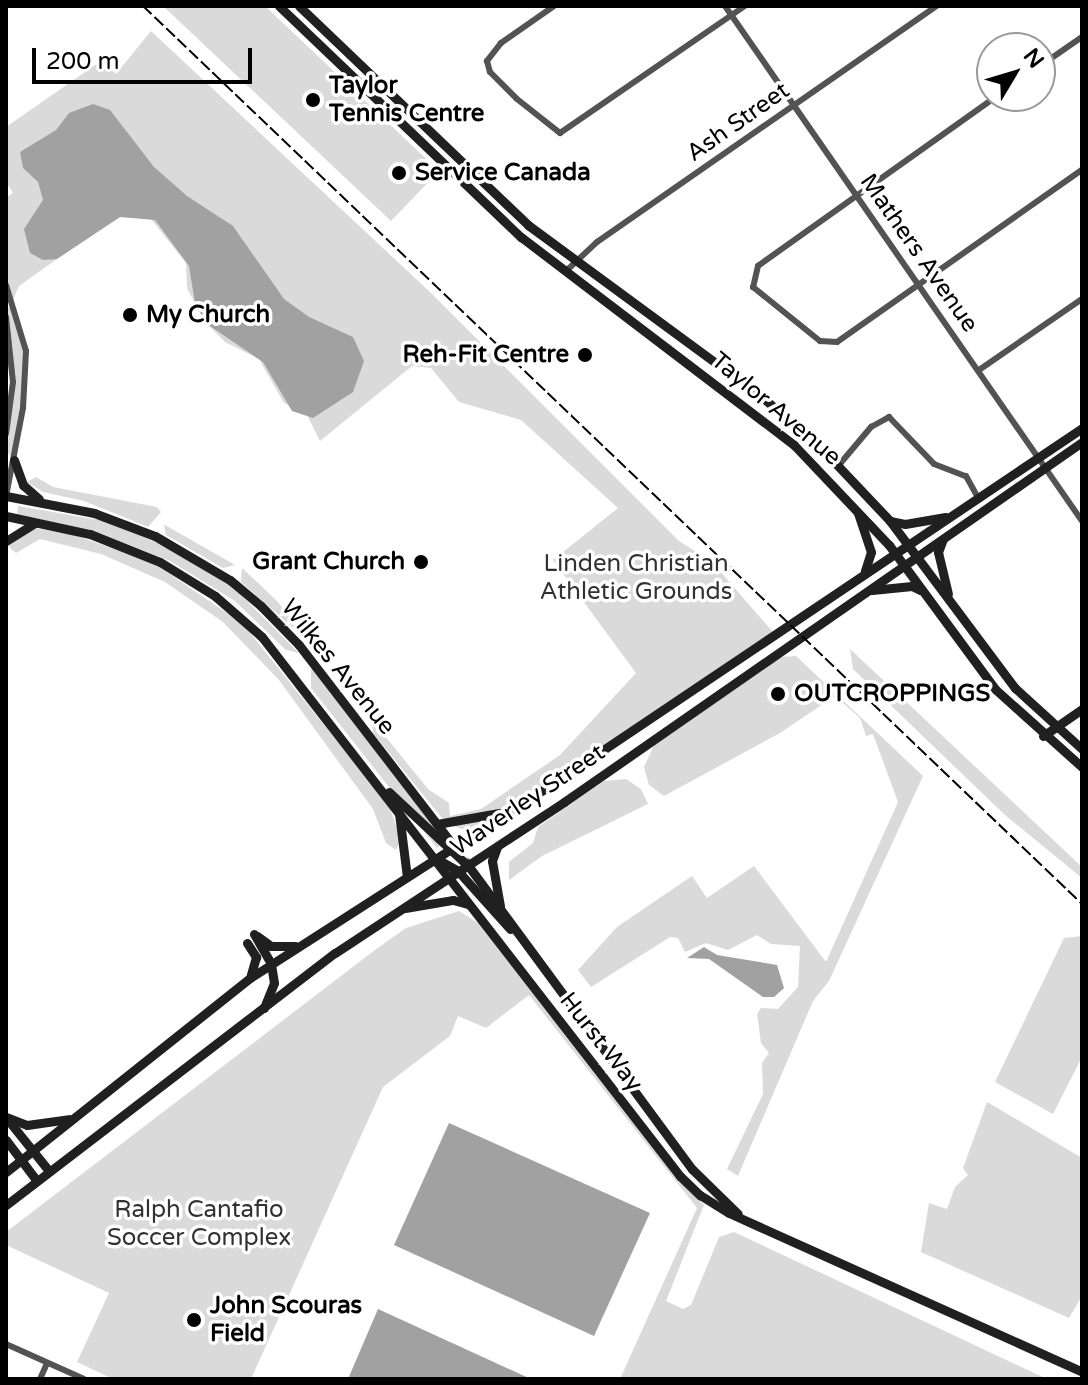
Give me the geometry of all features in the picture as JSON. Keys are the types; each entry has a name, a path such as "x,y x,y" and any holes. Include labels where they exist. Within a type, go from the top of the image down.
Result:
{"main road":[{"name":"Taylor Avenue","path":"279,6 402,124 565,272 764,419 854,507 894,552 995,689 1043,736 1082,767"},
{"name":"Taylor Avenue","path":"299,6 528,225 768,402 839,465 890,521 984,652 1056,728 1082,749"},
{"path":"402,124 427,128"},
{"name":"Waverley Street","path":"6,1172 250,978 510,810 1082,428"},
{"name":"Waverley Street","path":"6,1205 264,1008 402,908 497,847 1082,442"},
{"path":"14,460 23,485 42,501"},
{"name":"Wilkes Avenue","path":"6,497 42,501 94,513 155,536 230,580 299,645 437,824 450,847 468,865"},
{"path":"854,507 871,552 865,571"},
{"name":"Wilkes Avenue","path":"6,516 130,548 215,596 262,637 448,877"},
{"path":"890,521 905,524 952,516"},
{"path":"6,541 35,523"},
{"path":"943,539 938,552 949,602"},
{"path":"869,590 912,586 923,592"},
{"path":"1043,736 1082,709"},
{"path":"381,787 400,799 450,847"},
{"path":"399,810 409,859 407,877"},
{"path":"437,824 510,810"},
{"path":"497,847 492,867 501,909"},
{"path":"434,858 458,871 527,945"},
{"name":"Hurst Way","path":"468,865 692,1169 738,1214"},
{"name":"Hurst Way","path":"448,877 680,1176 715,1205 1082,1372"},
{"path":"402,908 453,900 468,904"},
{"path":"251,938 271,946 298,946"},
{"path":"251,938 271,964 274,983 264,1008"},
{"path":"250,978 256,957 251,938"},
{"path":"6,1117 38,1125 76,1117"},
{"path":"6,1117 49,1171"},
{"path":"6,1140 37,1181"}],"street":[{"path":"554,6 501,43 487,61 490,72 517,99 560,133 745,6"},
{"name":"Mathers Avenue","path":"725,6 1082,521"},
{"name":"Ash Street","path":"565,272 575,261 936,6"},
{"path":"1056,55 1082,37"},
{"path":"976,110 758,266 753,287 831,344 1082,170"},
{"name":"Wilkes Avenue","path":"6,285 26,351 14,460 6,497"},
{"path":"979,370 1082,299"},
{"path":"6,317 13,372 6,434"},
{"path":"839,465 871,427 889,417 934,464 966,476 978,498"},
{"path":"6,1344 84,1379"},
{"path":"40,1379 47,1363"}],"green space":[{"name":"Taylor Tennis Centre","path":"163,6 265,6 439,171 391,221"},
{"name":"Linden Christian Athletic Grounds","path":"151,31 431,293 679,541 712,562 778,638 497,824 471,832 446,823 373,733 372,720 428,789 449,803 450,816 481,809 560,755 636,673 553,560 618,508 521,420 459,402 431,368 412,366 320,441 307,415 284,403 259,359 225,342 204,321 187,288 186,263 151,219 121,217 48,259 57,259 19,286 13,300 6,285 6,198 13,193 6,182 6,127 101,61 116,74"},
{"path":"15,306 23,333 24,390 14,460 6,451 11,400 6,308"},
{"path":"36,477 53,487 157,507 161,512 148,527 84,501 43,492 27,482"},
{"path":"18,506 105,521 181,553 233,587 299,653 286,650 235,601 170,561 94,531 17,514"},
{"path":"164,526 235,565 223,568 166,535"},
{"path":"34,528 74,535 152,562 243,624 389,806 401,839 396,850 386,843 373,809 279,680 223,622 165,582 101,554 40,539 16,553 8,546"},
{"path":"242,568 278,602 309,642 241,582"},
{"path":"850,649 1082,867 1082,878 1005,815 853,669"},
{"path":"796,656 923,776 829,981 813,1001 738,1176 727,1169 763,1094 762,1063 769,1053 761,1043 757,1014 761,1008 778,1009 798,987 800,946 771,944 757,935 728,950 706,943 685,952 678,938 670,937 591,987 578,970 617,927 692,876 707,898 754,866 826,962 898,802 873,734 866,736 860,718 835,696 780,733 664,796 649,785 644,767 654,745 780,657"},
{"path":"311,668 442,837 445,842 437,848 311,688"},
{"path":"626,779 641,789 648,804 542,856 509,880 509,862 533,843 538,827 604,781"},
{"name":"Ralph Cantafio Soccer Complex","path":"459,911 478,923 675,1177 704,1205 666,1301 683,1309 691,1305 719,1237 734,1232 1047,1379 620,1379 697,1208 529,995 486,1028 458,1016 450,1036 383,1087 251,1379 113,1379 77,1362 109,1293 6,1245 6,1232 406,928"},
{"path":"1082,936 1082,1057 1053,1114 995,1082 1064,938"},
{"path":"987,1102 1082,1158 1082,1296 1069,1318 921,1252 929,1203 947,1209 955,1187 968,1175 963,1168"}],"shaded area":[{"path":"93,104 110,110 154,167 187,196 233,226 284,299 309,317 353,337 364,361 353,392 313,418 292,411 263,362 207,324 195,303 189,266 155,220 120,217 57,259 43,260 30,253 24,229 43,200 38,182 23,168 20,152 56,130 69,113"},
{"path":"704,947 717,955 777,965 784,988 774,997 763,997 709,959 687,958"},
{"path":"449,1123 650,1213 594,1336 394,1245"},
{"path":"378,1309 531,1379 348,1379"}],"railway":[{"path":"143,6 1082,904"}],"place":[{"name":"Taylor Tennis Centre","path":"313,100"},
{"name":"Service Canada","path":"399,173"},
{"name":"My Church","path":"130,315"},
{"name":"Reh-Fit Centre","path":"585,355"},
{"name":"Grant Church","path":"421,562"},
{"name":"OUTCROPPINGS","path":"778,694"},
{"name":"John Scouras Field","path":"194,1320"}]}
